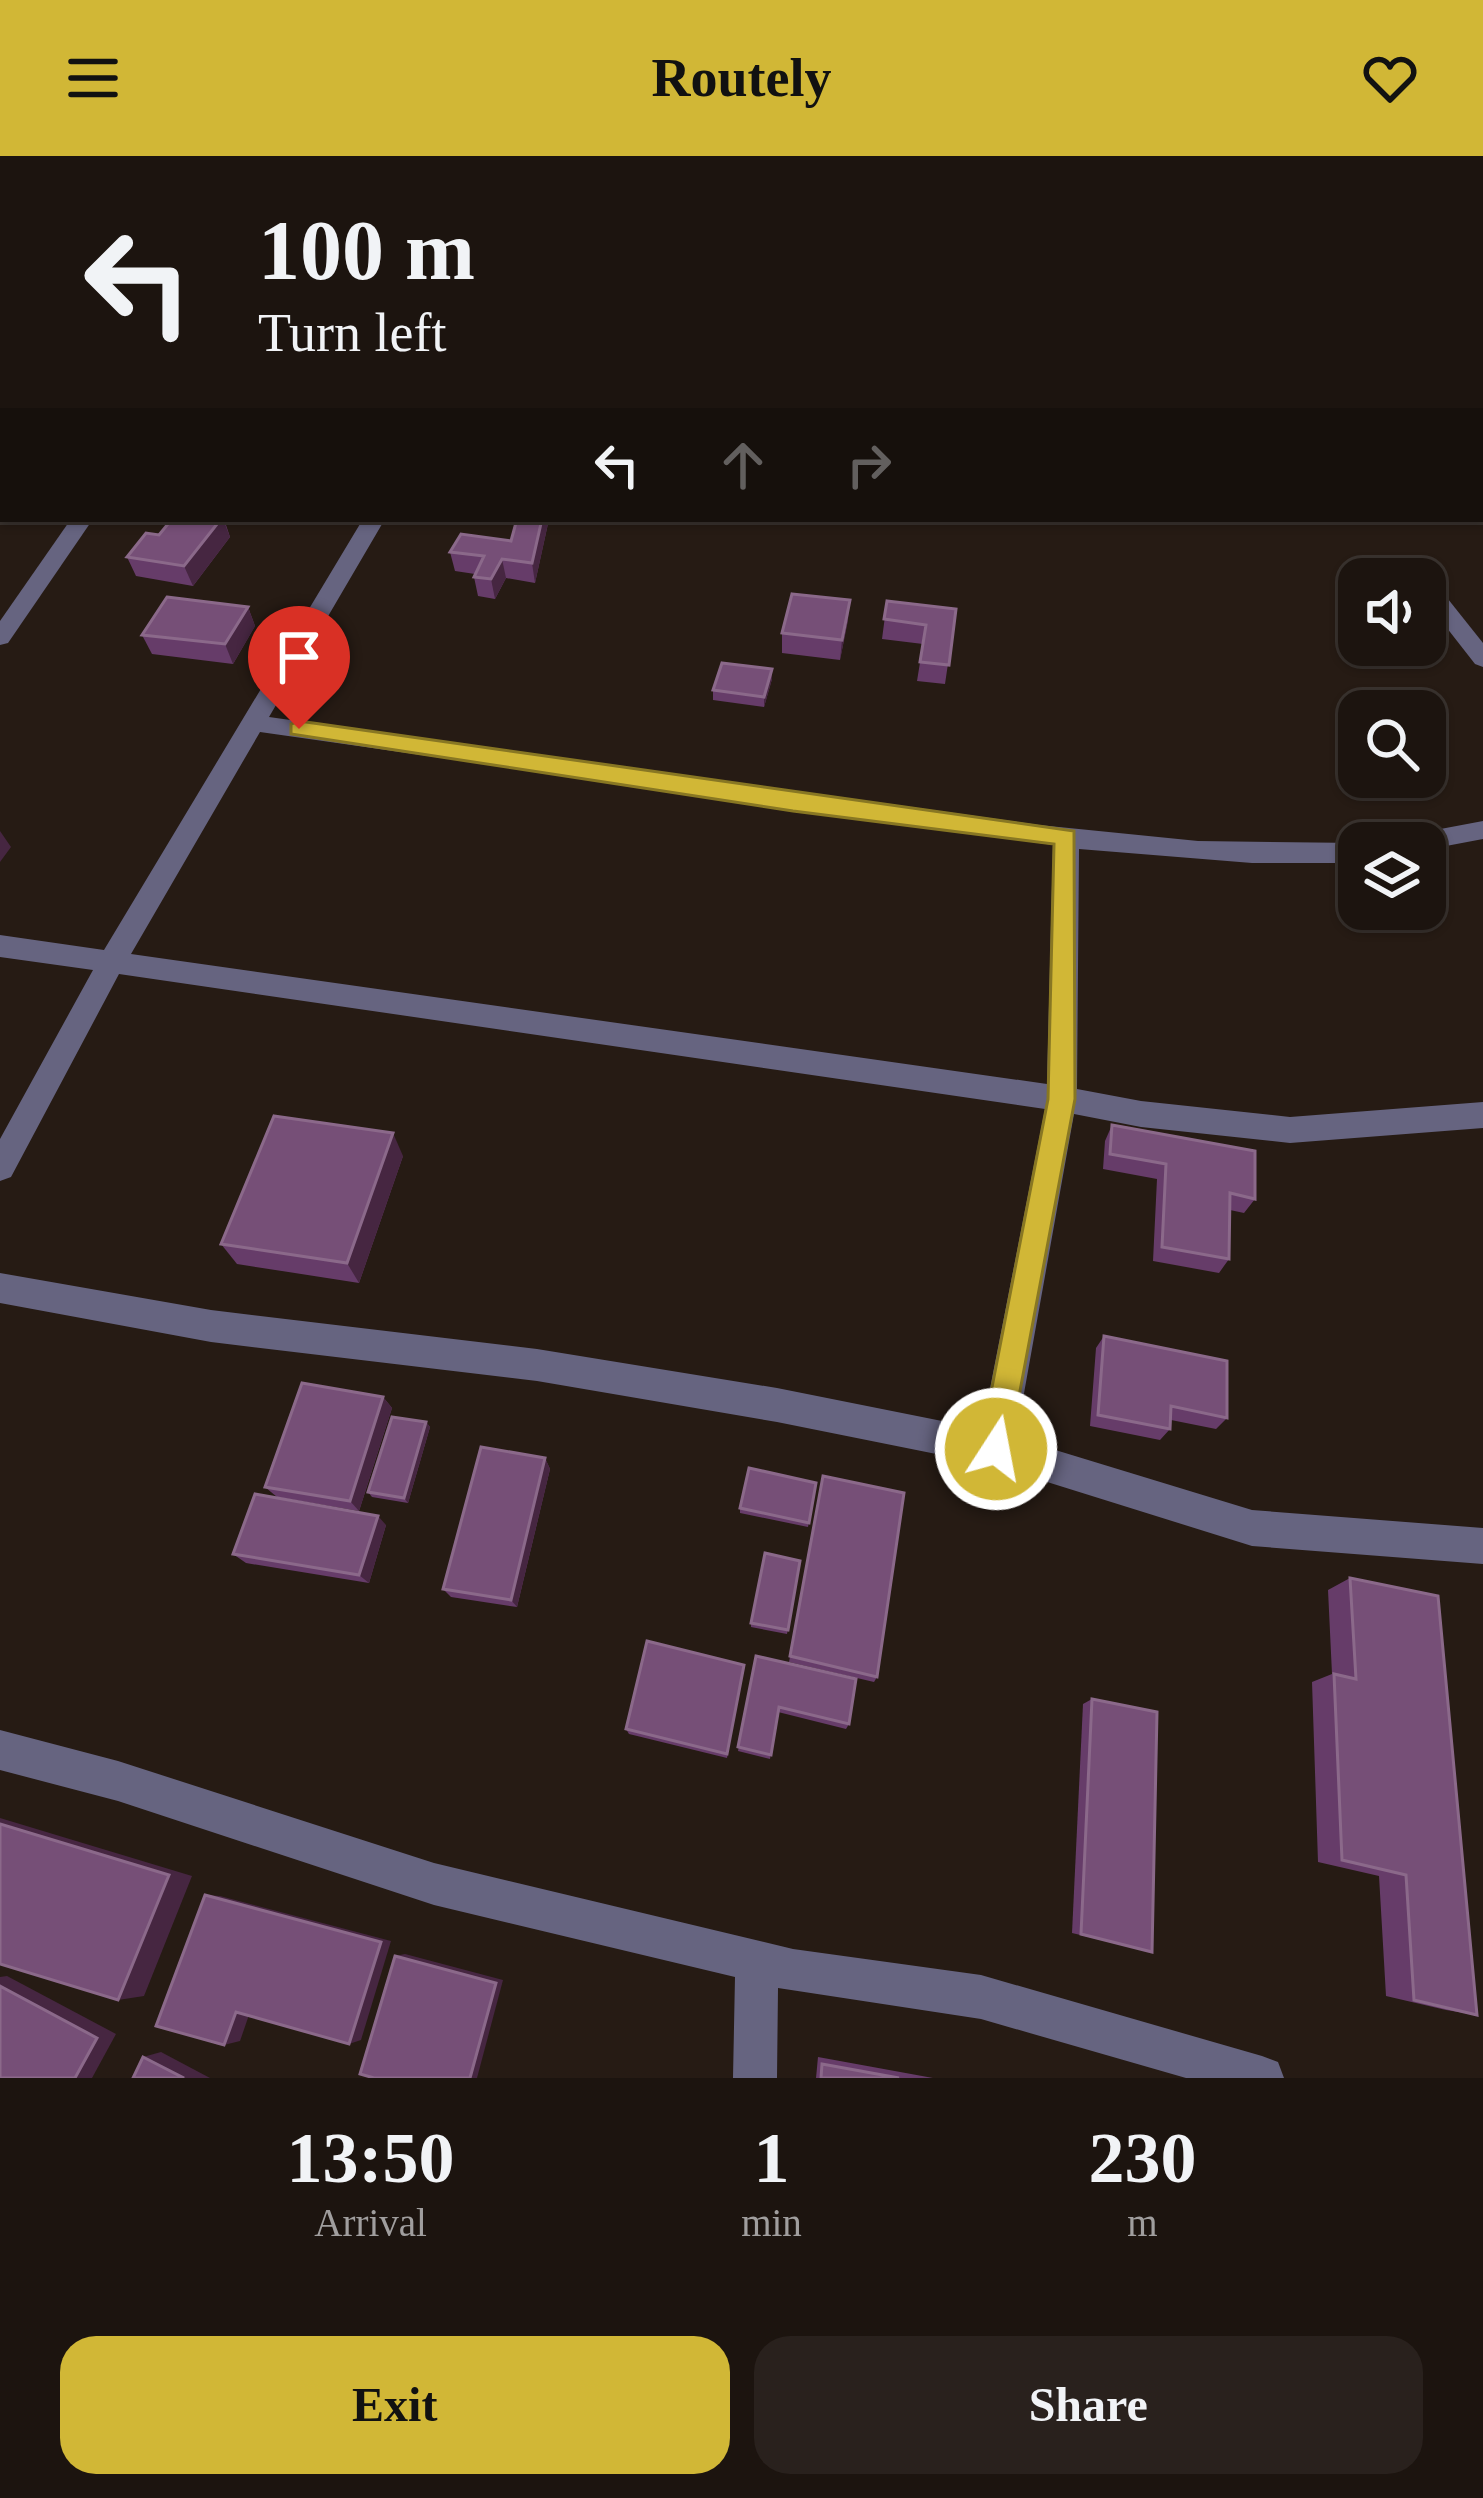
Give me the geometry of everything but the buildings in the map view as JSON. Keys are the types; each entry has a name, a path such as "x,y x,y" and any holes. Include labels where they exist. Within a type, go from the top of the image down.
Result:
{"street":[{"path":"0,638 80,522"},
{"path":"0,1168 111,963 372,522"},
{"path":"1446,612 1483,659"},
{"path":"256,723 793,803 1066,837 1213,854 1338,853"},
{"path":"1446,837 1483,830"},
{"path":"996,1449 1062,1099 1066,837"},
{"path":"0,946 1142,1114 1290,1130 1483,1115"},
{"path":"0,1288 211,1326 537,1365 777,1405 996,1449 1252,1528 1483,1546"},
{"path":"0,1750 118,1781 434,1884 757,1962 981,1997 1262,2078"},
{"path":"755,2078 757,1962"}],"route":[{"path":"299,729 793,803 1066,837 1062,1099 996,1449"}]}
